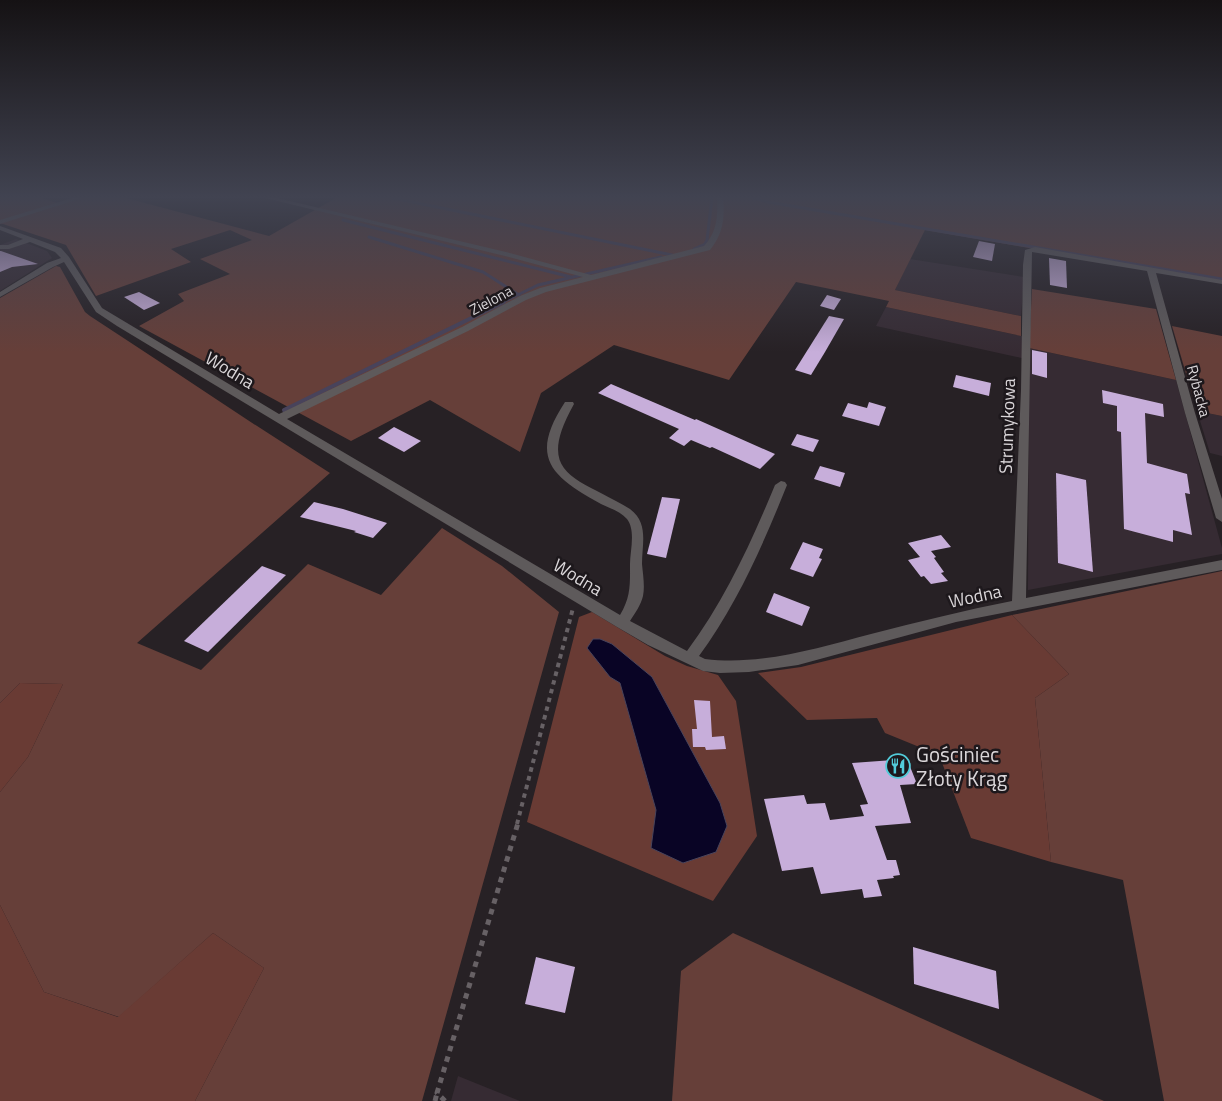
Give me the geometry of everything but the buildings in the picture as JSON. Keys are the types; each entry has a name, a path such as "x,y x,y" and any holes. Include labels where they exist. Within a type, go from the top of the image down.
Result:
{"street":[{"name":"Wodna","path":"56,249 66,259 99,310 576,596 622,623 703,665 720,667 749,666 798,658 956,617 1222,565"},
{"path":"486,249 576,272 591,278"},
{"name":"Zielona","path":"278,419 465,329 523,298 543,290 702,249"},
{"name":"Strumykowa","path":"1019,604 1027,265 1029,250 1151,270"},
{"path":"0,295 50,265 66,259"},
{"path":"1151,270 1222,282"},
{"name":"Rybacka","path":"1151,270 1190,413 1222,518"},
{"path":"569,404 557,422 553,436 552,454 555,466 566,478 625,511 634,520 637,537 636,600 622,623"},
{"path":"689,659 711,631 743,574 781,485"}],"path":[{"path":"435,1101 514,837 576,596"},
{"path":"437,1093 445,1101"}],"shaded area":[{"path":"0,249 47,251 52,258 0,291"},
{"path":"69,249 172,249 191,262 96,296"},
{"path":"226,249 915,249 895,290 1021,316 1021,336 886,307 889,301 796,282 729,380 614,345 541,393 520,452 430,400 351,441 139,326 184,301 178,294 230,274 200,259"},
{"path":"1038,249 1222,249 1222,281"},
{"path":"910,259 1024,277 1021,316 895,290"},
{"path":"56,266 60,267 85,312 90,316 330,473 137,643 201,670 308,564 381,595 442,528 502,566 559,612 422,1101 195,1101 264,968 213,933 119,1017 44,992 0,905 0,792 28,757 63,684 20,683 0,703 0,298"},
{"path":"1032,289 1156,309 1176,380 1029,348"},
{"path":"886,307 1026,337 1026,359 876,326"},
{"path":"1172,326 1222,336 1222,416 1197,411"},
{"path":"1029,348 1176,380 1222,548 1222,554 1028,590"},
{"path":"1197,411 1222,416 1222,456 1210,453"},
{"path":"1222,571 1222,1101 1164,1101 1123,880 1051,862 1035,698 1069,674 1012,615"},
{"path":"592,612 665,656 687,666 718,675 736,701 757,836 713,901 527,822 579,617"},
{"path":"1012,615 1069,674 1035,698 1051,862 971,838 939,755 885,733 877,718 807,720 758,673 801,667"},
{"path":"593,639 600,639 612,644 652,677 720,803 727,826 716,852 683,863 651,848 656,810 620,683 610,677 587,648"},
{"path":"20,683 63,684 28,757 0,792 0,703"},
{"path":"0,905 44,992 118,1017 213,933 264,968 195,1101 0,1101"},
{"path":"733,933 1104,1101 672,1101 681,971"},
{"path":"458,1076 520,1101 451,1101"}],"waterway":[{"path":"409,249 483,272 518,295"},
{"path":"461,249 571,277"},
{"path":"644,249 672,255"},
{"path":"1047,249 1222,279"},
{"path":"518,295 538,285 661,257"},
{"path":"501,303 518,295"},
{"path":"284,410 504,302"}],"place":[{"name":"Gościniec Złoty Krąg","path":"898,766"}]}
